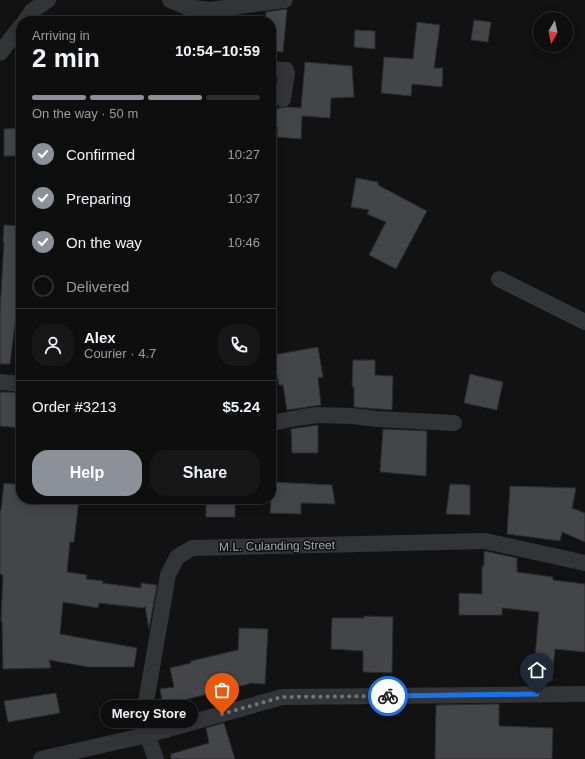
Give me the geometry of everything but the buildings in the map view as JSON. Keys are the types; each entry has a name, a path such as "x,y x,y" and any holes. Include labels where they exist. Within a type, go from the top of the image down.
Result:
{"street":[{"path":"28,16 32,11 48,0"},
{"path":"170,0 186,6 210,10 221,15 285,0"},
{"path":"0,53 16,32"},
{"path":"276,69 286,70 287,73 283,99"},
{"path":"499,279 585,322"},
{"path":"0,382 16,384"},
{"path":"276,422 317,415 454,423"},
{"name":"M.L. Culanding Street","path":"156,759 148,735 146,702 168,575 177,557 192,548 485,541 585,562"},
{"path":"41,759 148,735 282,697 585,694"}],"way so far":[{"path":"222,714 282,697 388,696"}],"place":[{"name":"Mercy Store","path":"222,714"}],"route":[{"path":"388,696 537,694"}]}
